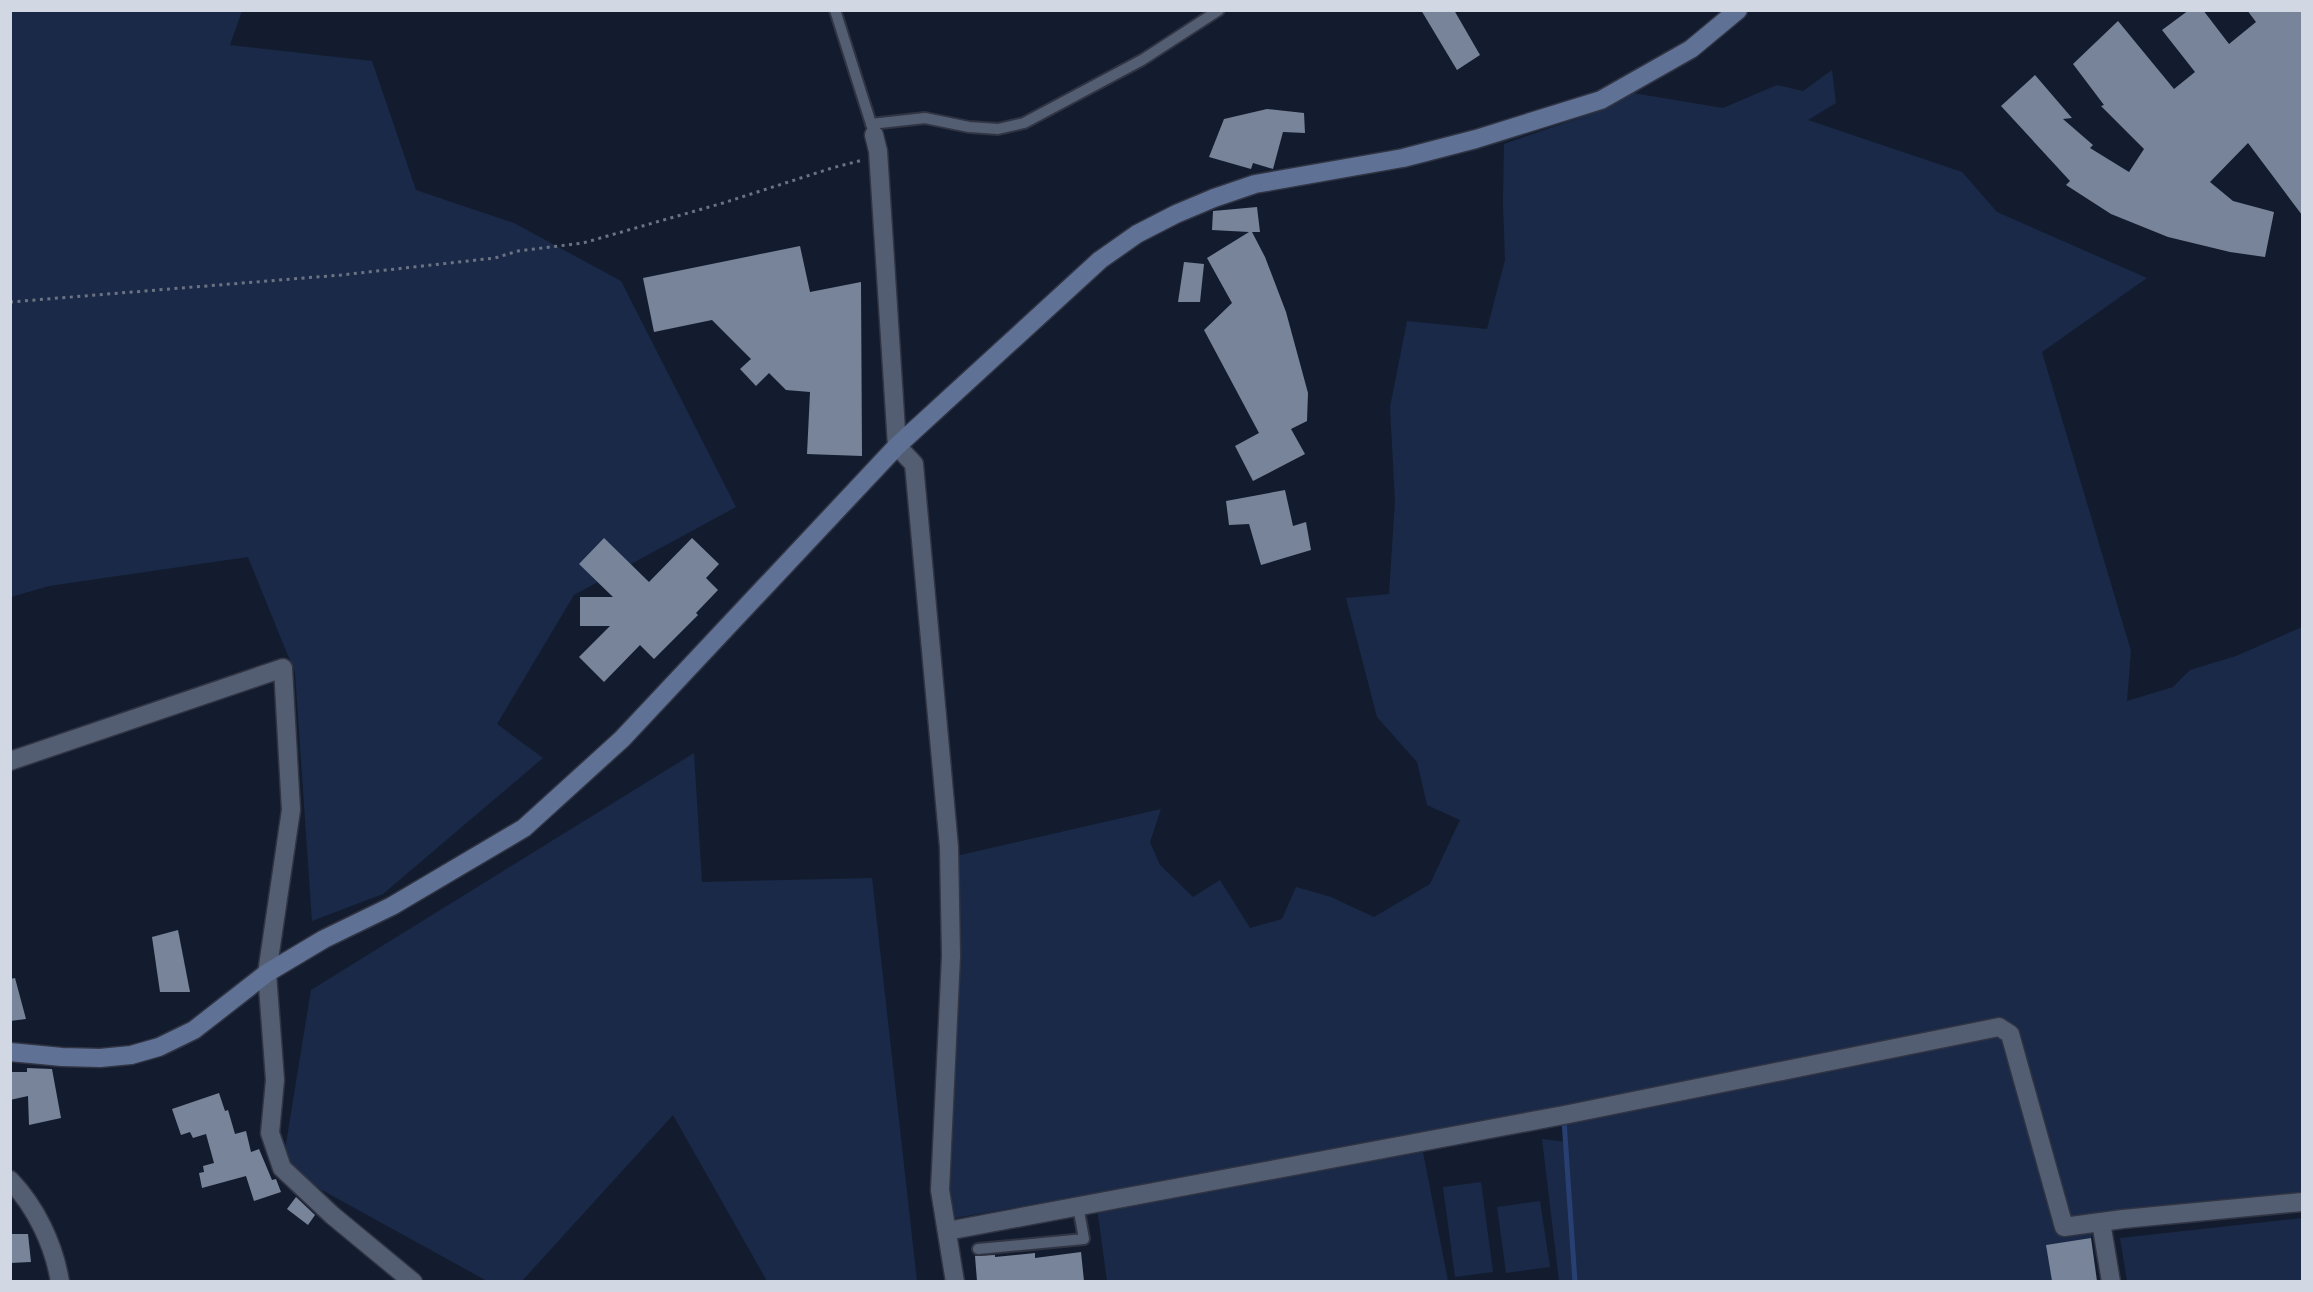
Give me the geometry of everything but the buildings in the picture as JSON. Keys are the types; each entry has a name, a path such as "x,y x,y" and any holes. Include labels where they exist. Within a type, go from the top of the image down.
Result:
{"street":[{"path":"10,1052 100,1058 131,1055 159,1047 194,1030 267,973 324,939 392,906 524,828 622,739 897,447 1100,260 1137,234 1214,198 1255,184 1403,158 1476,139 1601,100 1691,49 1737,10"},
{"path":"872,129 878,155 897,447 914,464 949,846 951,956 940,1190 955,1281"},
{"path":"10,761 283,668 291,810 267,973 275,1080 270,1133 282,1168 332,1215 413,1281"},
{"path":"947,1231 1564,1115 1999,1027 2010,1034 2064,1227 2302,1202"},
{"path":"10,1180 38,1218 57,1262 60,1281"},
{"path":"2101,1222 2111,1281"}],"lane":[{"path":"835,10 872,129 925,118 969,127 998,129 1024,123 1142,60 1219,10"},
{"path":"978,1249 1084,1239 1078,1206"}],"path":[{"path":"10,302 341,276 495,258 518,251 583,243 878,155"}],"shaded area":[{"path":"11,11 242,11 230,45 372,61 416,190 514,223 621,281 736,507 574,595 497,724 543,758 383,894 312,921 295,673 248,557 49,586 11,597"},
{"path":"1832,70 1836,103 1808,120 1962,172 1997,212 2147,278 2042,352 2131,651 2127,701 2173,687 2190,670 2236,656 2302,627 2302,1195 2071,1219 2014,1027 1790,1063 1213,1173 949,1219 944,1187 956,856 1161,809 1150,842 1160,865 1193,897 1220,880 1250,928 1282,919 1296,887 1331,897 1374,917 1430,884 1460,820 1427,805 1417,762 1377,717 1346,598 1389,594 1395,501 1390,407 1407,321 1487,329 1505,260 1504,144 1584,116 1633,93 1723,108 1777,85 1803,91"},
{"path":"694,753 702,882 872,878 917,1281 767,1281 673,1115 522,1281 487,1281 282,1168 311,990"},
{"path":"1999,1030 2008,1036 2062,1230 2093,1226 2091,1238 2047,1245 2052,1281 1559,1281 1542,1139 1567,1142 1564,1119"},
{"path":"1423,1152 1448,1281 1107,1281 1097,1208"},
{"path":"1481,1182 1493,1272 1455,1277 1443,1187"},
{"path":"1540,1201 1550,1267 1506,1273 1497,1207"},
{"path":"2302,1218 2302,1281 2127,1281 2120,1238"}],"waterway":[{"path":"1564,1120 1575,1282"}]}
